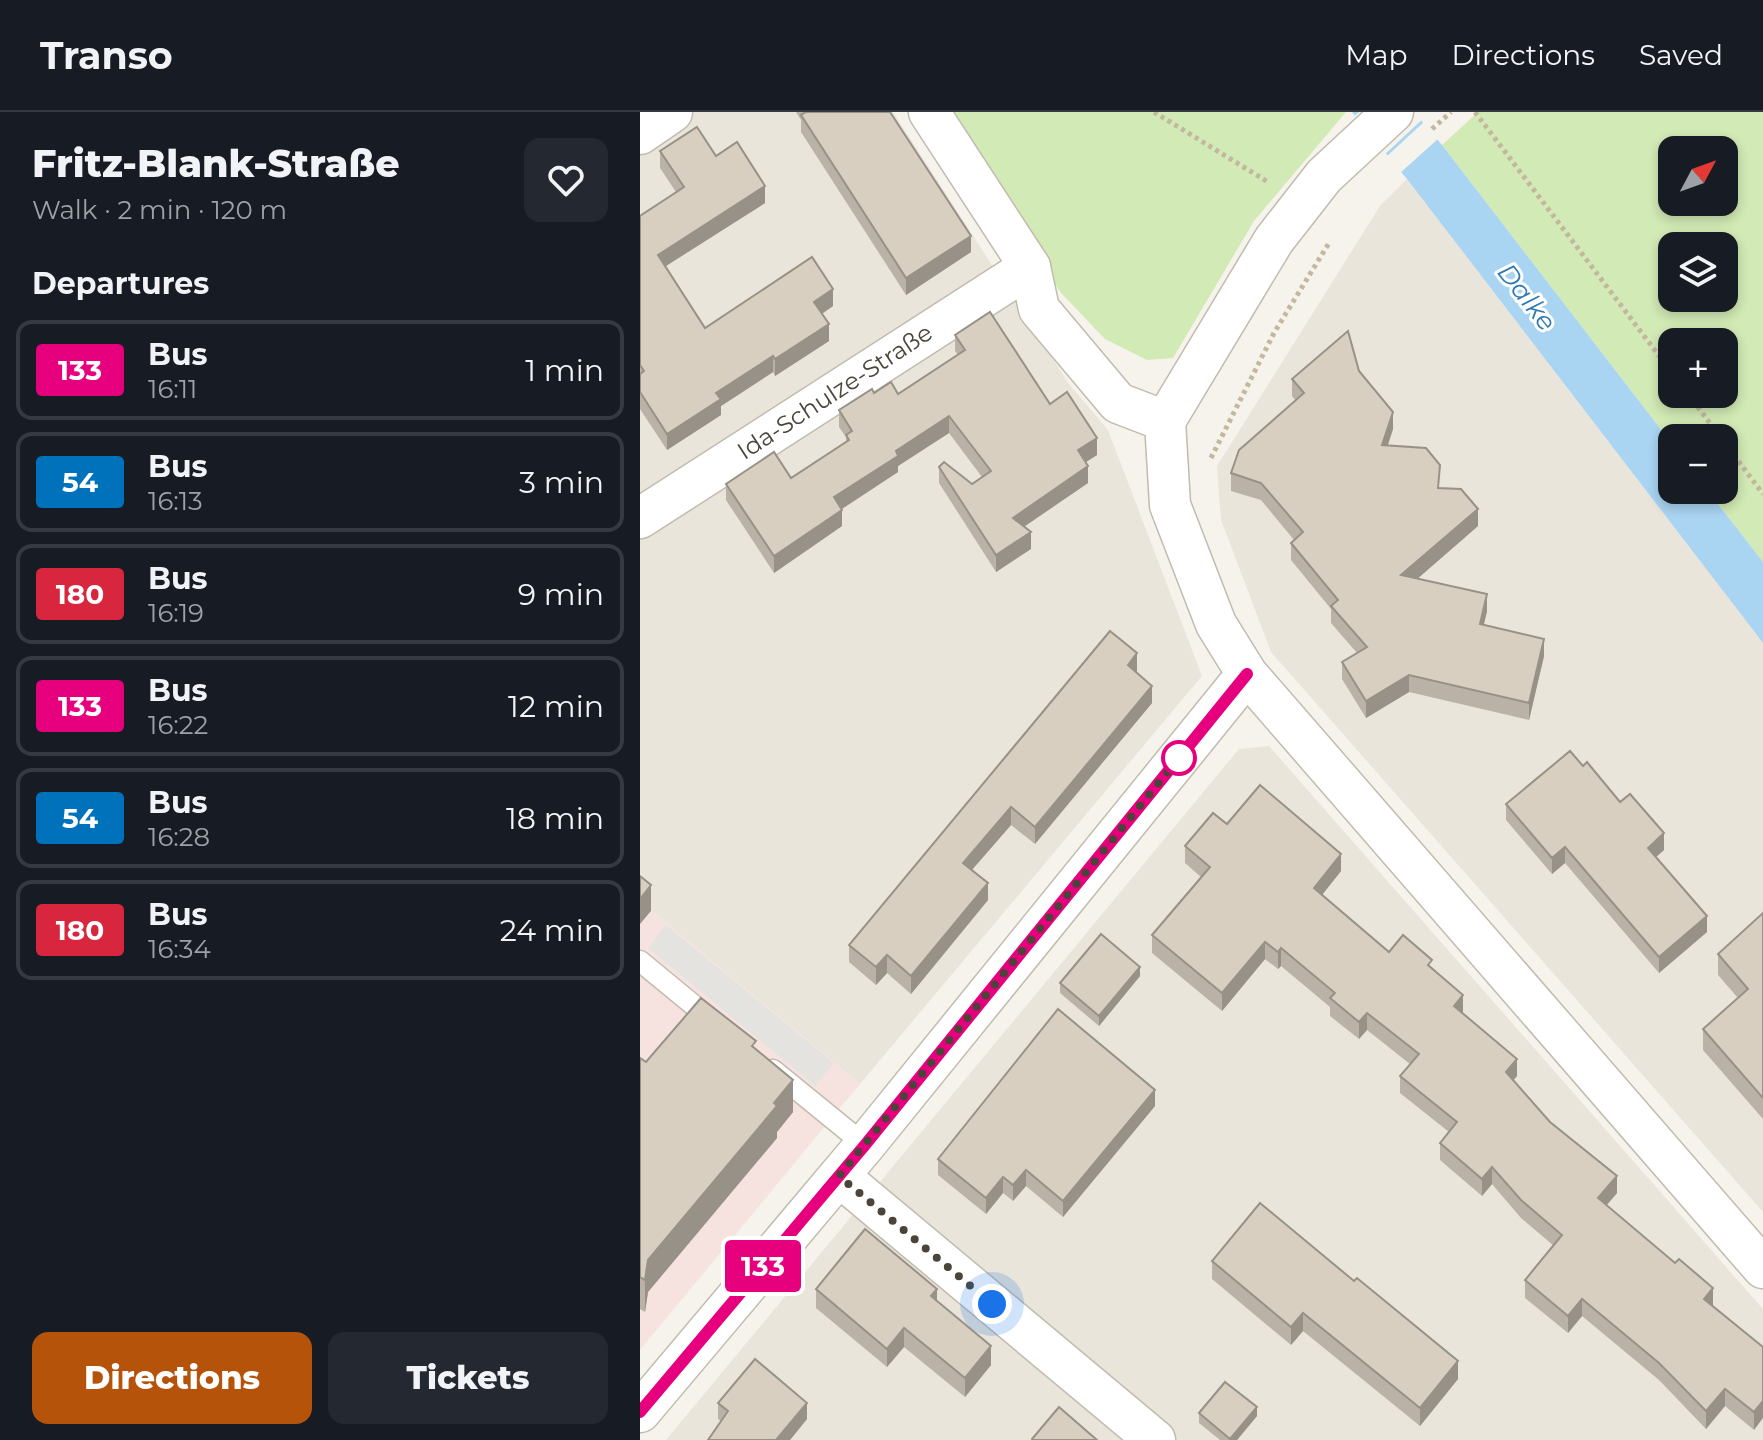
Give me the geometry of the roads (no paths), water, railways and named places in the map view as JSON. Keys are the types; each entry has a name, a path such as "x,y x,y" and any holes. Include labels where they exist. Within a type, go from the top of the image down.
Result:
{"street":[{"path":"640,134 672,112"},
{"path":"929,112 1030,267 1039,309 1118,403 1165,421"},
{"path":"1393,112 1324,176 1274,240 1165,421 1170,505 1216,624 1247,674 1763,1268"},
{"name":"Ida-Schulze-Straße","path":"640,518 1030,267"},
{"path":"640,1412 865,1145 1247,674"},
{"path":"839,1176 1155,1440"}],"lane":[{"path":"640,961 724,1030"},
{"path":"760,1060 865,1145"}],"water":[{"name":"Dalke","path":"1352,112 1414,112 1442,145 1658,426 1658,504 1718,504 1763,562 1763,643 1407,179"}]}
